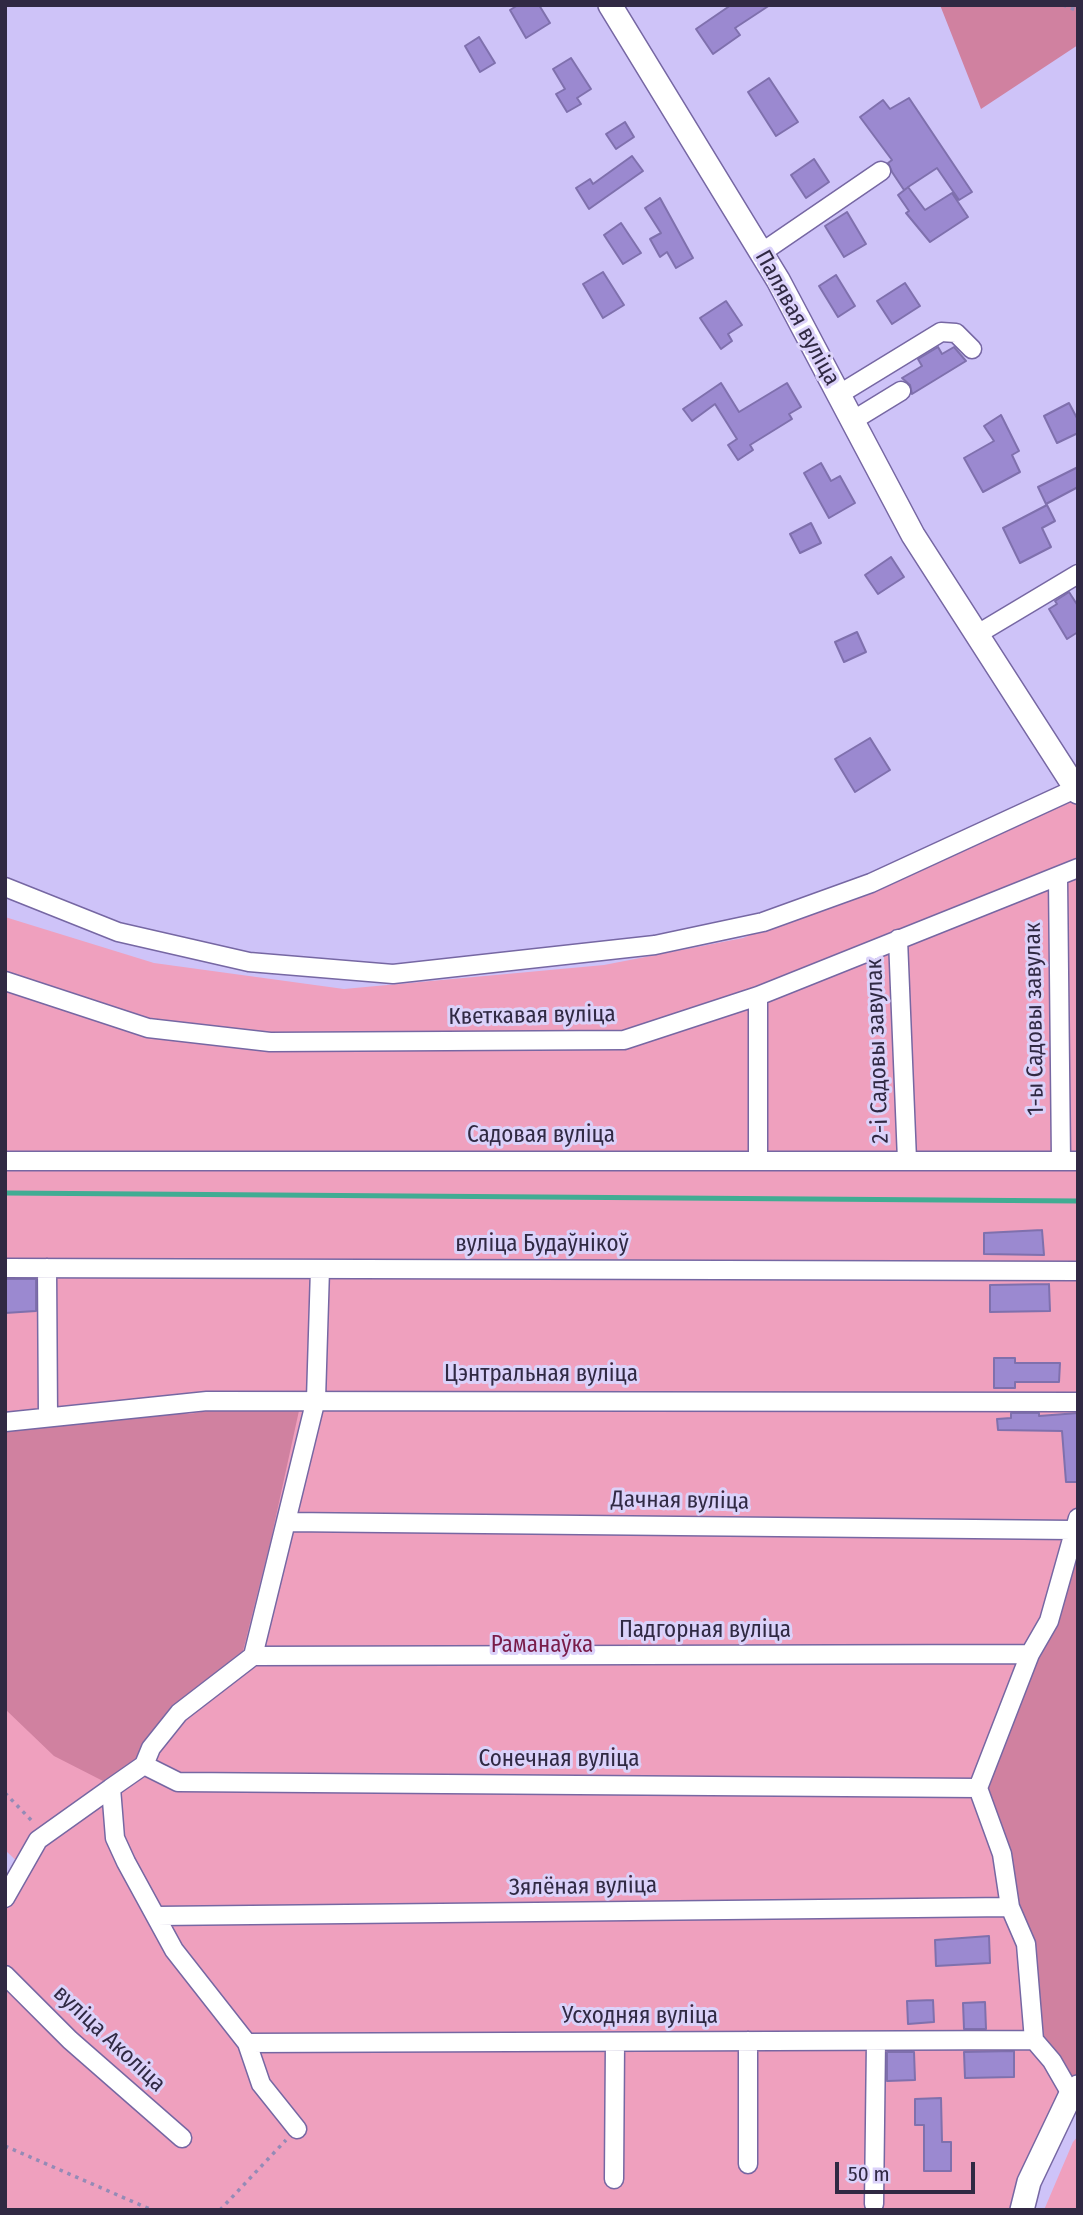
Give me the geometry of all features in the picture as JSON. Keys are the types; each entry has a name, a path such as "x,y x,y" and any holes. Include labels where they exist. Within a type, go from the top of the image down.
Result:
{"main road":[{"name":"Палявая вуліца","path":"610,5 761,253 913,535 1077,791"},
{"path":"1022,2210 1029,2182 1075,2091"}],"street":[{"path":"761,253 881,171"},
{"path":"838,395 941,332 956,333 972,349"},
{"path":"852,421 901,391"},
{"path":"976,635 1078,574"},
{"path":"5,887 118,932 249,962 393,974 655,945 763,922 871,883 1077,791"},
{"name":"Кветкавая вуліца","path":"6,982 148,1028 270,1042 624,1040 758,996 1078,868"},
{"name":"1-ы Садовы завулак","path":"1058,877 1069,1161"},
{"name":"2-і Садовы завулак","path":"898,939 906,1160"},
{"path":"758,996 758,1160"},
{"name":"Садовая вуліца","path":"5,1161 1069,1161"},
{"name":"вуліца Будаўнікоў","path":"5,1268 1078,1271"},
{"path":"47,1268 48,1418"},
{"path":"5,1898 38,1840 144,1765 151,1748 179,1713 253,1656 316,1399 320,1269"},
{"name":"Цэнтральная вуліца","path":"5,1422 207,1401 316,1399 1078,1402"},
{"name":"Дачная вуліца","path":"287,1522 1075,1524"},
{"path":"1075,1524 1049,1621 1030,1654 978,1788 1002,1854 1010,1907 1026,1944 1034,2040 1075,2091"},
{"name":"Падгорная вуліца","path":"253,1656 1030,1654"},
{"name":"Сонечная вуліца","path":"144,1765 178,1782 978,1788"},
{"path":"111,1788 115,1838 174,1950 247,2043 261,2084 298,2129"},
{"name":"Зялёная вуліца","path":"157,1916 1010,1907"},
{"name":"вуліца Аколіца","path":"5,1975 70,2040 182,2138"},
{"path":"874,2204 876,2040"},
{"name":"Усходняя вуліца","path":"247,2043 1034,2040"},
{"path":"748,2041 748,2164"},
{"path":"614,2179 615,2042"}],"path":[{"path":"1063,5 1078,11"},
{"path":"5,1793 45,1835"},
{"path":"220,2210 298,2129"},
{"path":"5,2146 152,2210"}],"green space":[{"name":"Раманаўка","path":"1078,792 1078,2087 1014,2210 5,2210 5,1893 22,1866 5,1850 5,917 154,963 344,989 604,965 743,938 967,848"},
{"path":"1078,2136 1078,2210 1044,2210 1073,2142"}],"shaded area":[{"path":"940,5 1078,5 1078,45 981,109"},
{"path":"239,1406 300,1406 243,1651 171,1707 142,1745 135,1761 103,1781 54,1756 5,1709 5,1429 166,1411 189,1414"},
{"path":"1078,1518 1078,2087 1034,2040 1026,1944 978,1788"}],"building":[{"path":"518,5 539,5 550,23 526,38 510,10"},
{"path":"731,5 770,5 735,28 740,35 713,54 696,29"},
{"path":"479,37 495,63 480,72 465,46"},
{"path":"571,58 591,89 577,98 581,104 567,112 556,94 565,89 553,69"},
{"path":"769,78 798,122 776,136 748,92"},
{"path":"909,98 972,192 959,200 937,168 908,187 925,210 952,193 968,217 930,242 906,213 909,211 898,195 907,188 904,190 892,172 888,163 892,160 860,117 883,100 890,109"},
{"path":"625,122 634,137 616,149 606,134"},
{"path":"632,156 643,171 589,209 576,188 590,179 593,184"},
{"path":"814,159 829,182 806,198 791,175"},
{"path":"660,198 693,258 676,268 667,252 660,257 650,239 661,233 645,208"},
{"path":"847,212 866,244 844,257 825,226"},
{"path":"621,223 641,253 623,264 604,235"},
{"path":"603,272 624,305 603,318 583,284"},
{"path":"836,275 855,306 838,317 819,286"},
{"path":"905,283 920,306 892,324 877,301"},
{"path":"726,301 742,325 728,334 732,341 721,349 700,318"},
{"path":"938,347 942,354 954,347 966,361 912,394 910,385 902,378 922,366 918,359"},
{"path":"721,383 739,412 787,383 801,407 789,414 792,419 750,445 753,450 738,460 728,445 737,439 715,404 692,421 683,409"},
{"path":"1069,403 1078,420 1078,433 1057,443 1044,416"},
{"path":"1001,415 1019,451 1012,455 1020,472 983,492 964,458 994,441 984,426"},
{"path":"821,463 831,481 840,476 855,503 829,518 804,473"},
{"path":"1078,467 1078,487 1046,504 1038,487"},
{"path":"1047,505 1055,521 1042,528 1051,547 1020,563 1003,528"},
{"path":"811,523 821,543 800,553 790,534"},
{"path":"891,557 904,577 878,594 865,575"},
{"path":"1069,592 1078,606 1078,632 1067,639 1049,609 1057,604 1055,601"},
{"path":"857,632 866,652 844,662 835,642"},
{"path":"870,738 890,770 855,792 835,759"},
{"path":"1042,1230 1044,1255 984,1254 984,1233"},
{"path":"5,1279 36,1279 36,1311 5,1313"},
{"path":"1049,1284 1050,1311 990,1312 990,1285"},
{"path":"994,1358 1015,1358 1015,1363 1060,1363 1059,1382 1015,1382 1015,1388 994,1388"},
{"path":"1011,1413 1039,1413 1039,1416 1078,1413 1078,1482 1066,1482 1062,1431 998,1430 997,1419 1011,1418"},
{"path":"989,1936 990,1963 936,1966 935,1940"},
{"path":"933,2000 934,2022 908,2024 907,2001"},
{"path":"985,2002 986,2029 964,2029 963,2003"},
{"path":"1014,2051 1014,2077 965,2078 964,2052"},
{"path":"887,2052 914,2052 915,2080 887,2081"},
{"path":"941,2098 942,2142 951,2142 951,2171 924,2171 924,2125 915,2125 915,2099"}],"waterway":[{"path":"5,1193 1078,1201"}]}
